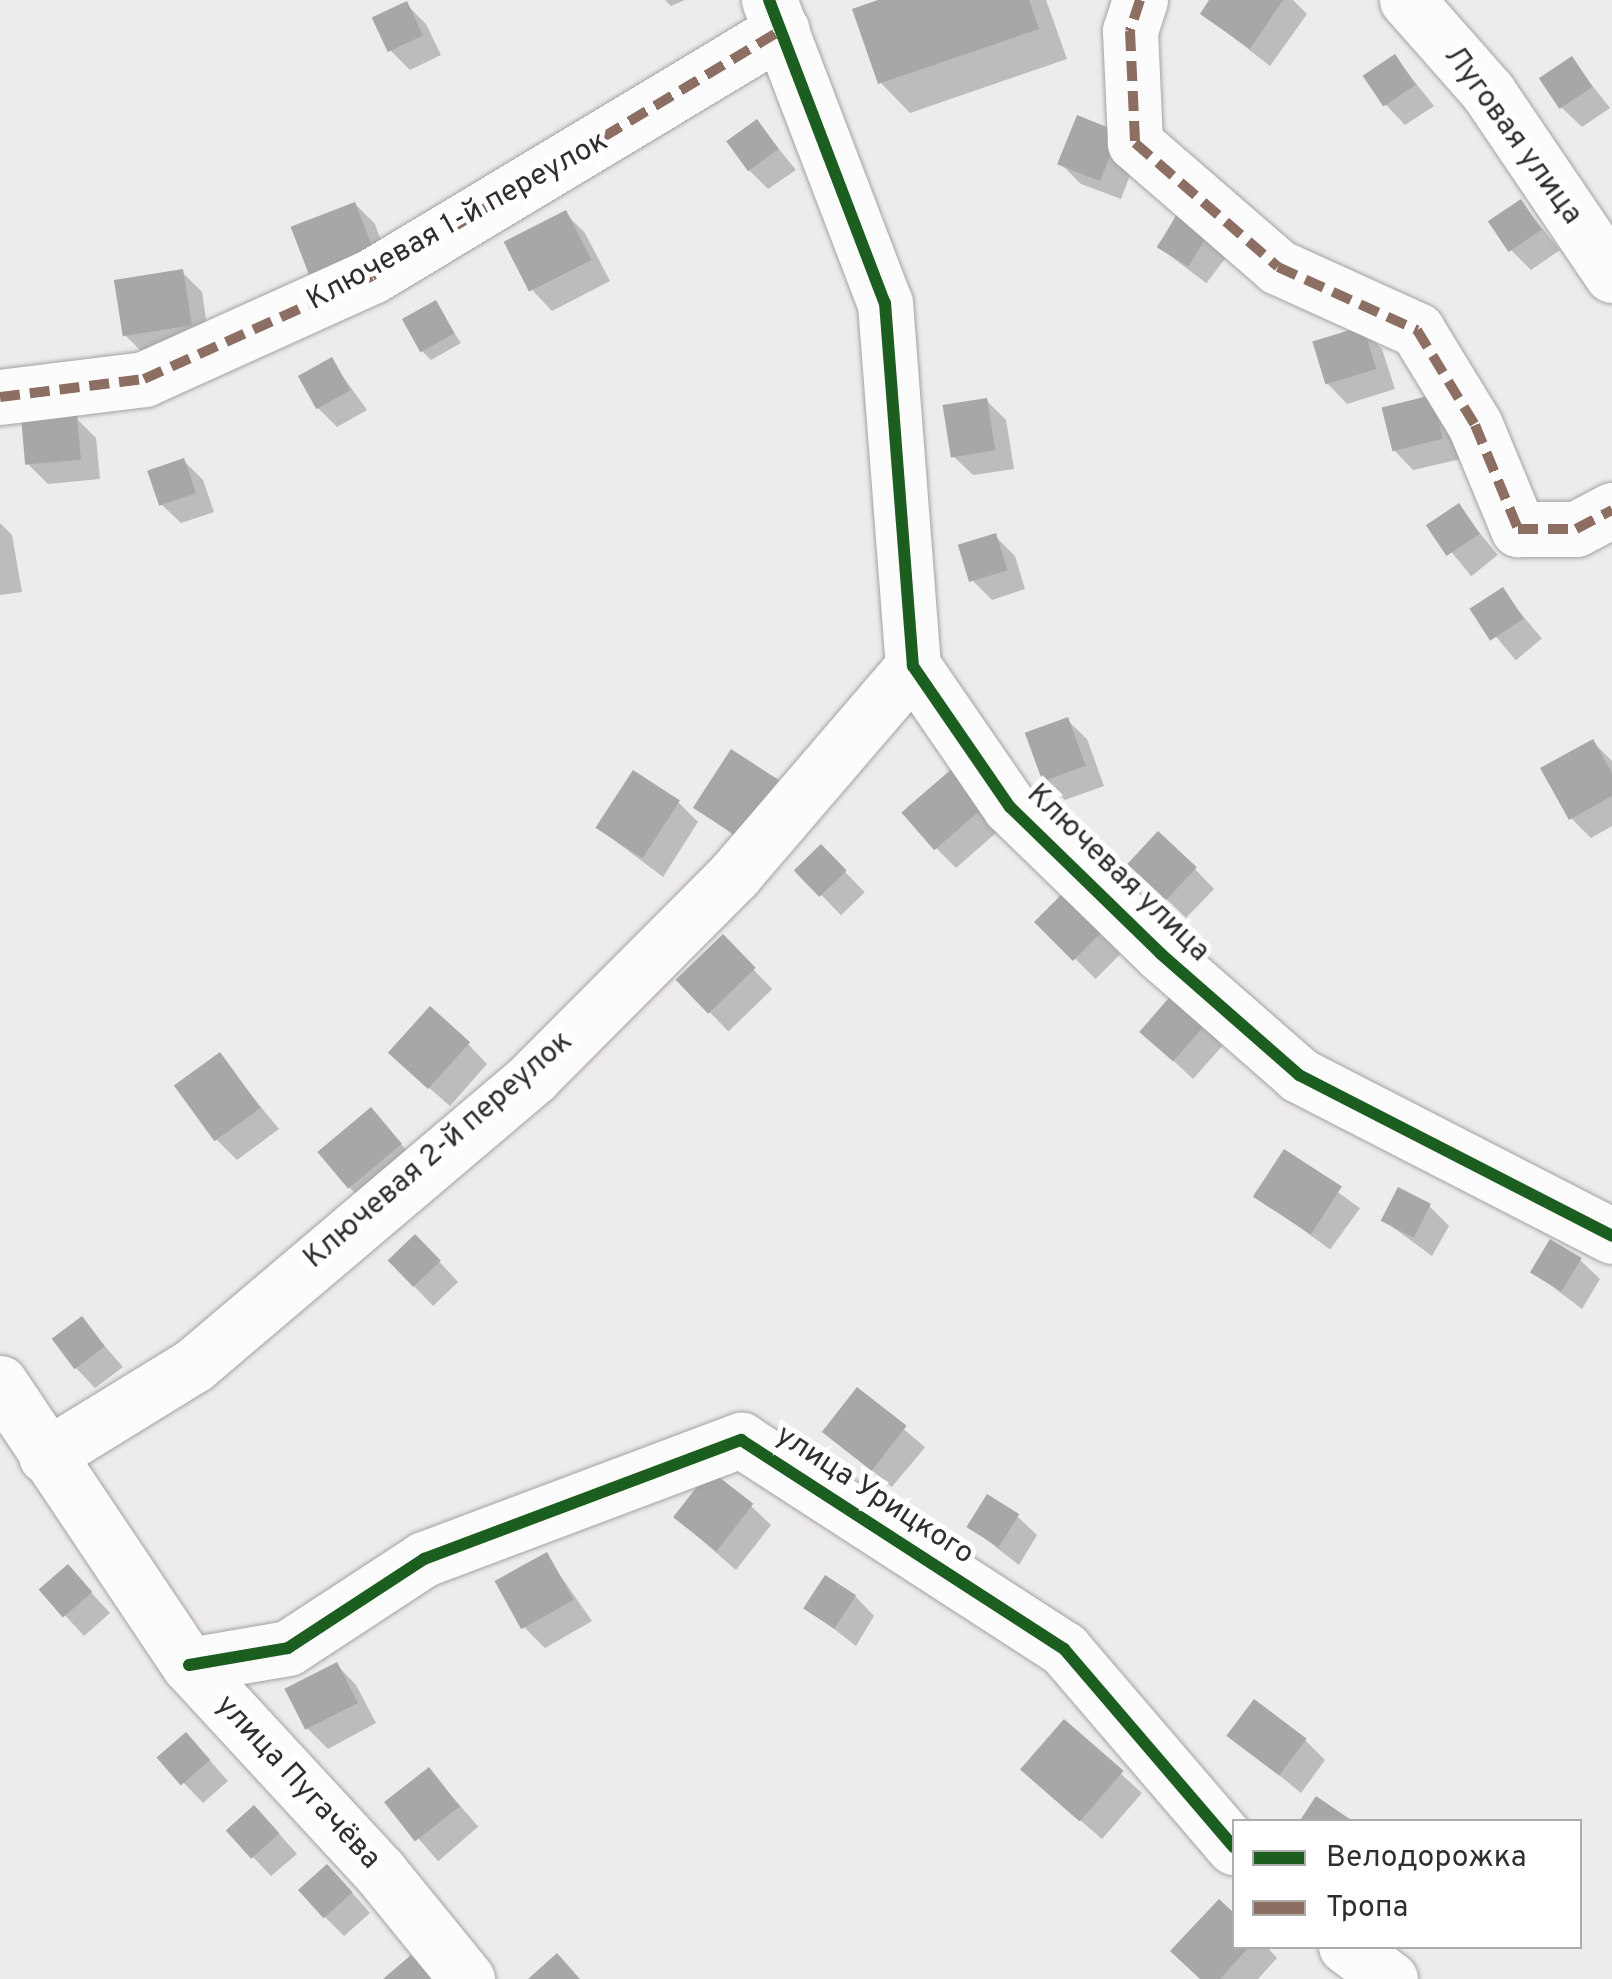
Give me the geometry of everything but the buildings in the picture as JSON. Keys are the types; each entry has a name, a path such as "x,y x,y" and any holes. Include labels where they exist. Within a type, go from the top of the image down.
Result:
{"street":[{"path":"1140,0 1130,31 1135,143 1278,267 1417,330 1475,425 1518,529 1576,529 1612,510"},
{"name":"Луговая улица","path":"1408,0 1488,92 1612,275"},
{"name":"Ключевая 1-й переулок","path":"0,396 144,379 372,276 776,15"},
{"name":"Ключевая улица","path":"776,15 885,303 913,666 1010,808 1161,954 1299,1074 1612,1236"},
{"name":"Ключевая 2-й переулок","path":"46,1456 194,1365 533,1078 735,874 913,666"},
{"name":"улица Пугачёва","path":"0,1383 188,1665 380,1872 467,1979"},
{"name":"улица Урицкого","path":"188,1665 288,1648 424,1559 741,1440 1064,1650 1232,1844"},
{"path":"1350,1949 1390,1979"}],"marked path":[{"path":"1140,0 1130,31 1135,143 1278,267 1417,330 1475,425 1518,529 1576,529 1612,510"},
{"path":"0,397 144,379 372,276 782,30"}],"cycle path":[{"path":"769,0 885,303 913,666 1010,807 1161,954 1299,1075 1612,1236"},
{"path":"189,1665 288,1648 424,1559 741,1440 1064,1649 1232,1845"}]}
